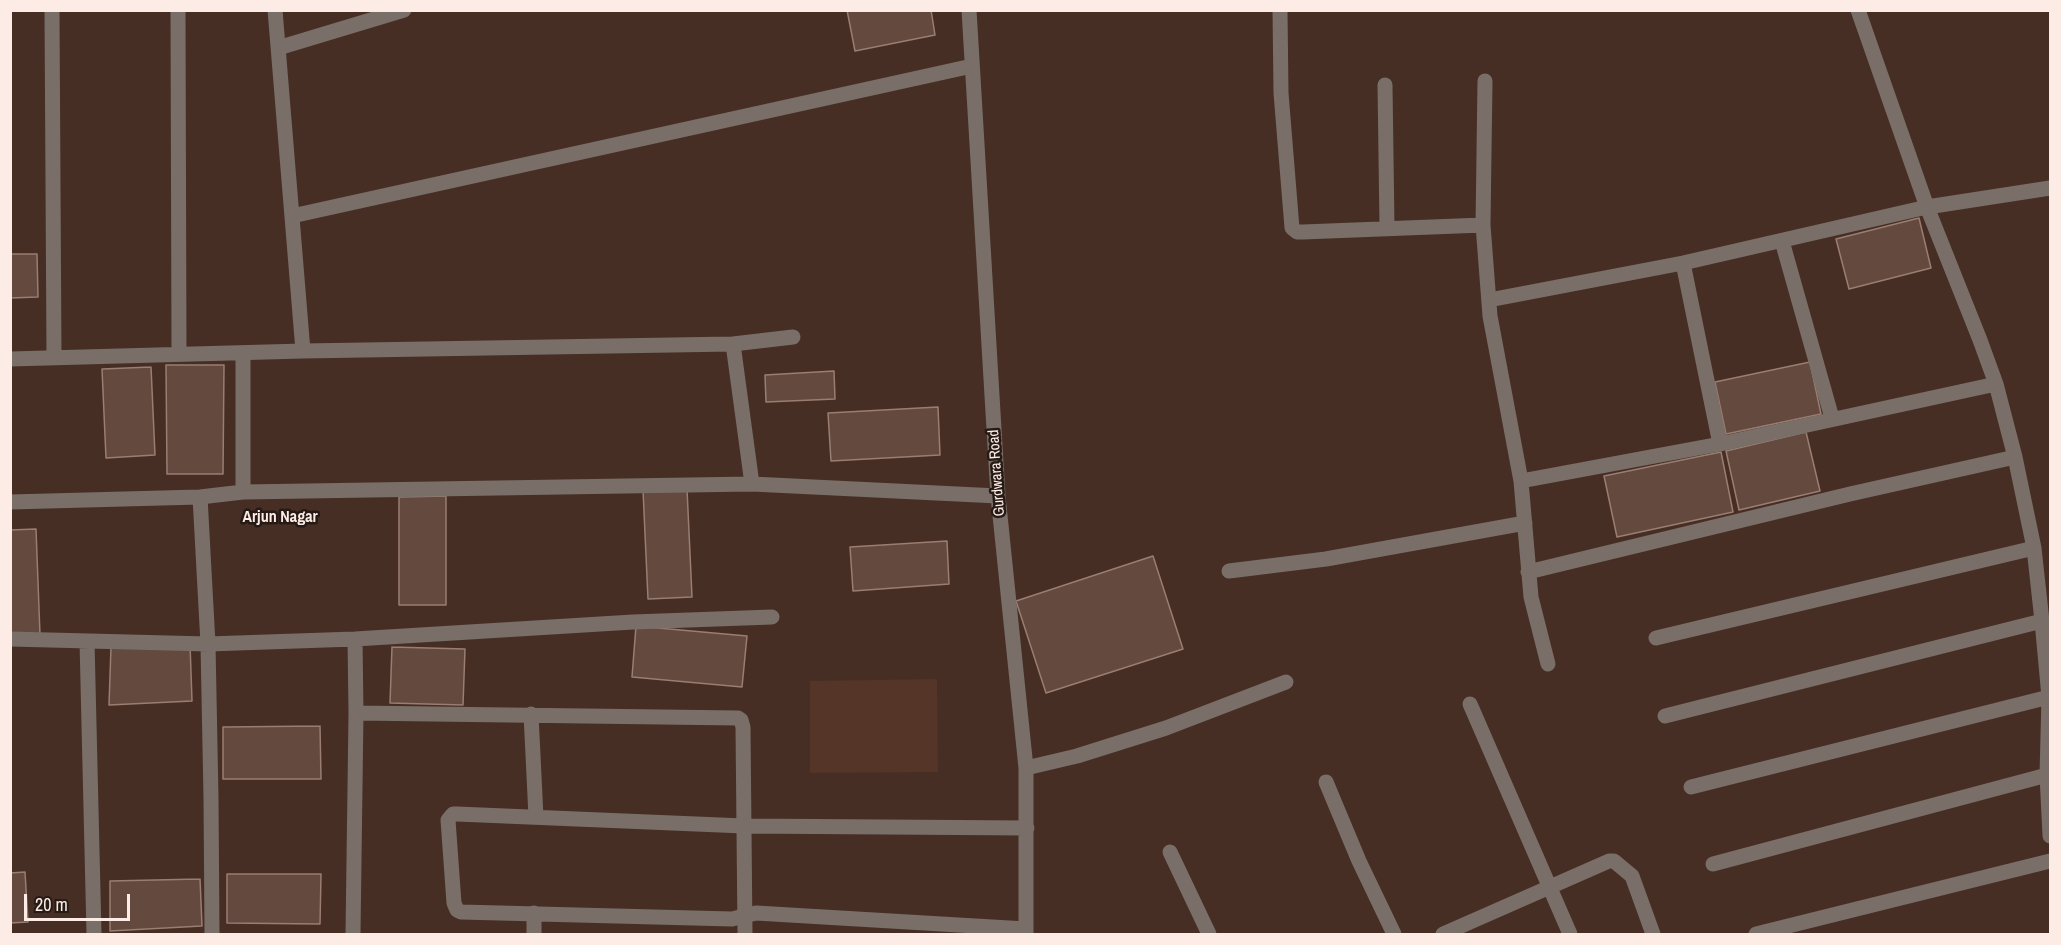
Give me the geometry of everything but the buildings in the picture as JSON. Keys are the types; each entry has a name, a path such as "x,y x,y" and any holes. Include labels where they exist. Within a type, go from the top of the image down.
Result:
{"street":[{"path":"52,10 54,357"},
{"path":"178,10 179,354"},
{"path":"275,10 303,351"},
{"path":"278,48 404,10"},
{"name":"Gurdwara Road","path":"969,10 998,496 1026,768 1026,932"},
{"path":"1280,10 1281,93 1292,228 1297,232 1303,232 1483,225"},
{"path":"1858,10 1927,207 1996,384 2015,457 2034,548 2042,621 2049,697 2047,776 2050,836"},
{"path":"292,216 972,66"},
{"path":"1485,81 1483,225 1490,316 1521,481 1532,597 1548,664"},
{"path":"1384,85 1387,227"},
{"path":"1489,300 1586,283 1927,207 2050,188"},
{"path":"1782,241 1832,418"},
{"path":"1683,262 1720,444"},
{"path":"10,359 303,351 734,344 793,337"},
{"path":"734,344 752,484"},
{"path":"243,353 243,492"},
{"path":"1521,481 1720,444 1996,384"},
{"path":"1528,572 1850,494 2015,457"},
{"path":"10,502 201,496 243,492 752,484 998,496"},
{"path":"201,496 212,798 212,934"},
{"path":"1229,571 1326,559 1525,523"},
{"path":"1656,638 2034,548"},
{"path":"10,639 208,644 355,639 621,623 772,617"},
{"path":"1665,716 2042,621"},
{"path":"353,934 355,639"},
{"path":"87,641 94,934"},
{"path":"1026,768 1077,756 1166,728 1286,682"},
{"path":"1691,787 2049,697"},
{"path":"1470,704 1570,934"},
{"path":"356,712 738,718 743,727 745,934"},
{"path":"531,714 536,817"},
{"path":"1713,864 2047,776"},
{"path":"1326,782 1359,861 1394,934"},
{"path":"1026,932 756,913 732,919 461,912 457,910 454,903 448,820 453,814 458,814 744,826 1027,828"},
{"path":"1170,852 1209,934"},
{"path":"1443,934 1609,861 1614,861 1632,876 1653,934"},
{"path":"1756,934 2050,861"},
{"path":"534,913 534,934"}],"shaded area":[{"path":"937,679 938,772 810,773 810,681"}],"district":[{"name":"Arjun Nagar","path":"280,518"}]}
